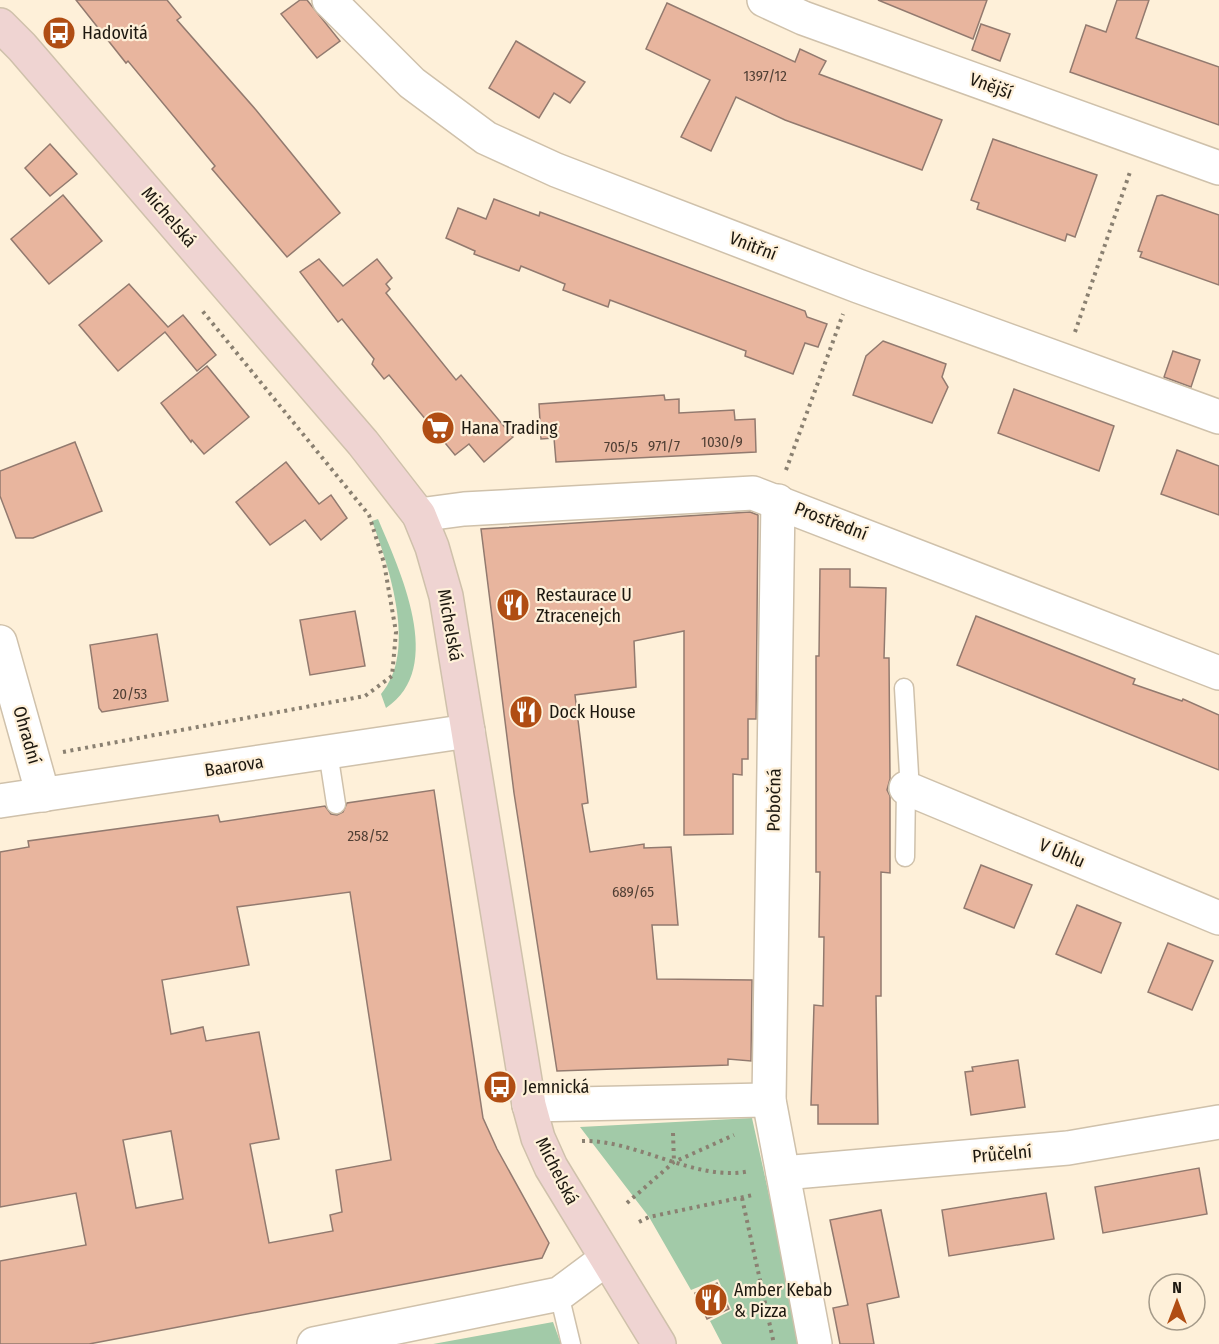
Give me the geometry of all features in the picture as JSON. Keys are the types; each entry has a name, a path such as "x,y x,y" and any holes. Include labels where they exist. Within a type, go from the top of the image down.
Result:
{"street":[{"name":"Vnitřní","path":"329,0 412,83 486,138 566,174 858,286 1219,417"},
{"name":"Vnější","path":"764,0 802,18 1219,168"},
{"name":"Michelská","path":"0,25 22,47 356,435 419,515 432,547 446,596 529,1105 538,1138 551,1167 659,1344"},
{"name":"Prostřední","path":"419,515 464,509 753,493 781,489 1219,673"},
{"name":"Pobočná","path":"781,489 769,1100 774,1177 815,1344"},
{"name":"Ohradní","path":"0,642 43,795"},
{"name":"Baarova","path":"0,801 468,731"},
{"name":"V Úhlu","path":"906,788 1219,918"},
{"path":"529,1105 769,1100"},
{"name":"Průčelní","path":"774,1177 1068,1148 1219,1122"},
{"path":"314,1344 559,1294 606,1259"}],"lane":[{"path":"904,688 909,774 906,788 905,857"},
{"path":"328,752 336,804"},
{"path":"559,1294 570,1344"}],"path":[{"path":"1064,361 1142,140"},
{"path":"781,489 847,305"},
{"path":"59,753 365,696 392,676 396,632 384,563 369,515 198,306"},
{"path":"627,1203 674,1162 738,1133 769,1100"},
{"path":"582,1141 603,1140 674,1162 735,1174 774,1177"},
{"path":"639,1222 649,1217 742,1198 774,1177"},
{"path":"742,1198 774,1344"}],"green space":[{"path":"378,519 406,590 413,617 416,644 413,669 404,690 386,708 381,694 392,676 398,656 399,633 392,585 372,521"},
{"path":"752,1118 802,1344 722,1344 710,1321 732,1310 718,1279 691,1290 649,1217 580,1127"},
{"path":"553,1322 561,1344 433,1344"}],"building":[{"path":"76,0 167,0 181,17 177,20 256,110 340,213 287,257 212,169 215,166 128,61 126,63"},
{"path":"300,0 307,0 340,41 317,58 281,14"},
{"path":"878,0 987,0 973,39"},
{"path":"1117,0 1149,0 1136,38 1219,67 1219,125 1070,72 1086,25 1106,32"},
{"path":"667,3 795,62 800,49 826,61 819,74 942,120 922,170 785,120 736,97 711,151 681,137 710,80 646,49"},
{"path":"981,24 1010,34 1000,61 972,50"},
{"path":"516,41 585,82 570,103 554,93 539,118 489,88"},
{"path":"993,139 1097,175 1075,237 1067,234 1065,241 977,209 979,203 971,200"},
{"path":"50,144 77,174 50,196 25,168"},
{"path":"63,195 102,241 49,284 11,239"},
{"path":"1162,195 1219,215 1219,285 1140,257 1142,252 1138,251 1157,196"},
{"path":"494,199 539,216 540,212 805,311 807,317 827,324 818,347 805,343 793,374 745,356 746,351 610,300 608,307 563,290 565,284 521,266 519,271 474,254 475,251 446,238 458,208 486,219"},
{"path":"319,259 343,286 377,259 392,278 386,284 390,289 386,293 456,380 461,375 513,437 484,462 469,444 455,455 389,375 384,379 372,364 374,359 342,319 338,322 300,272"},
{"path":"129,284 168,327 183,315 216,355 197,371 165,332 118,371 79,325"},
{"path":"883,341 946,364 942,377 948,387 932,423 853,395 866,356"},
{"path":"1173,351 1200,360 1191,387 1164,377"},
{"path":"207,366 249,417 204,454 192,440 191,442 161,403"},
{"path":"1014,389 1114,426 1099,471 998,433"},
{"path":"664,395 665,400 679,399 679,413 734,410 735,420 755,419 756,452 556,462 554,438 541,439 539,404"},
{"path":"75,442 102,511 33,538 16,538 0,496 0,471"},
{"path":"1177,450 1219,466 1219,515 1161,494"},
{"path":"286,462 319,504 331,495 347,518 321,540 305,520 270,545 236,502"},
{"path":"750,512 758,515 756,719 748,719 748,759 742,759 742,775 733,774 733,834 684,835 684,631 634,641 636,687 575,695 588,803 582,804 590,852 644,844 644,848 671,847 678,925 652,925 657,979 752,980 751,1061 728,1059 728,1065 557,1071 514,793 481,529"},
{"path":"820,569 850,569 850,587 886,588 884,658 889,658 890,779 887,790 890,796 890,873 881,872 881,996 876,996 878,1124 818,1124 818,1105 811,1105 814,1005 823,1006 824,937 819,937 820,872 816,872 816,656 819,656"},
{"path":"355,611 365,666 310,675 300,620"},
{"path":"976,616 1135,679 1133,684 1182,701 1183,699 1219,715 1219,770 957,665"},
{"path":"157,634 168,701 102,712 99,708 90,645"},
{"path":"434,790 483,1118 497,1149 549,1243 542,1258 89,1344 0,1344 0,1261 86,1245 76,1193 0,1207 0,852 29,847 28,841 218,815 220,822 325,806 331,814 337,815 343,812 347,803","holes":["350,892 391,1160 336,1170 342,1212 330,1215 333,1231 269,1243 250,1144 279,1139 259,1032 206,1041 203,1027 171,1034 162,980 249,965 237,907","171,1131 183,1199 136,1208 123,1140"]},
{"path":"981,865 1032,885 1014,928 964,908"},
{"path":"1077,905 1121,923 1101,973 1056,954"},
{"path":"1168,943 1213,961 1192,1010 1148,992"},
{"path":"1018,1060 1025,1107 971,1115 965,1072 973,1071 972,1067"},
{"path":"1199,1168 1207,1214 1103,1233 1095,1187"},
{"path":"1046,1193 1054,1239 949,1256 942,1210"},
{"path":"881,1210 899,1297 867,1304 874,1344 840,1344 833,1308 848,1305 830,1220"},
{"path":"717,1283 729,1309 707,1319 695,1293"}],"place":[{"name":"Hadovitá","path":"59,33"},
{"name":"Hana Trading","path":"438,428"},
{"name":"Restaurace U Ztracenejch","path":"513,605"},
{"name":"Dock House","path":"526,712"},
{"name":"Jemnická","path":"500,1087"},
{"name":"Amber Kebab & Pizza","path":"711,1300"}]}
